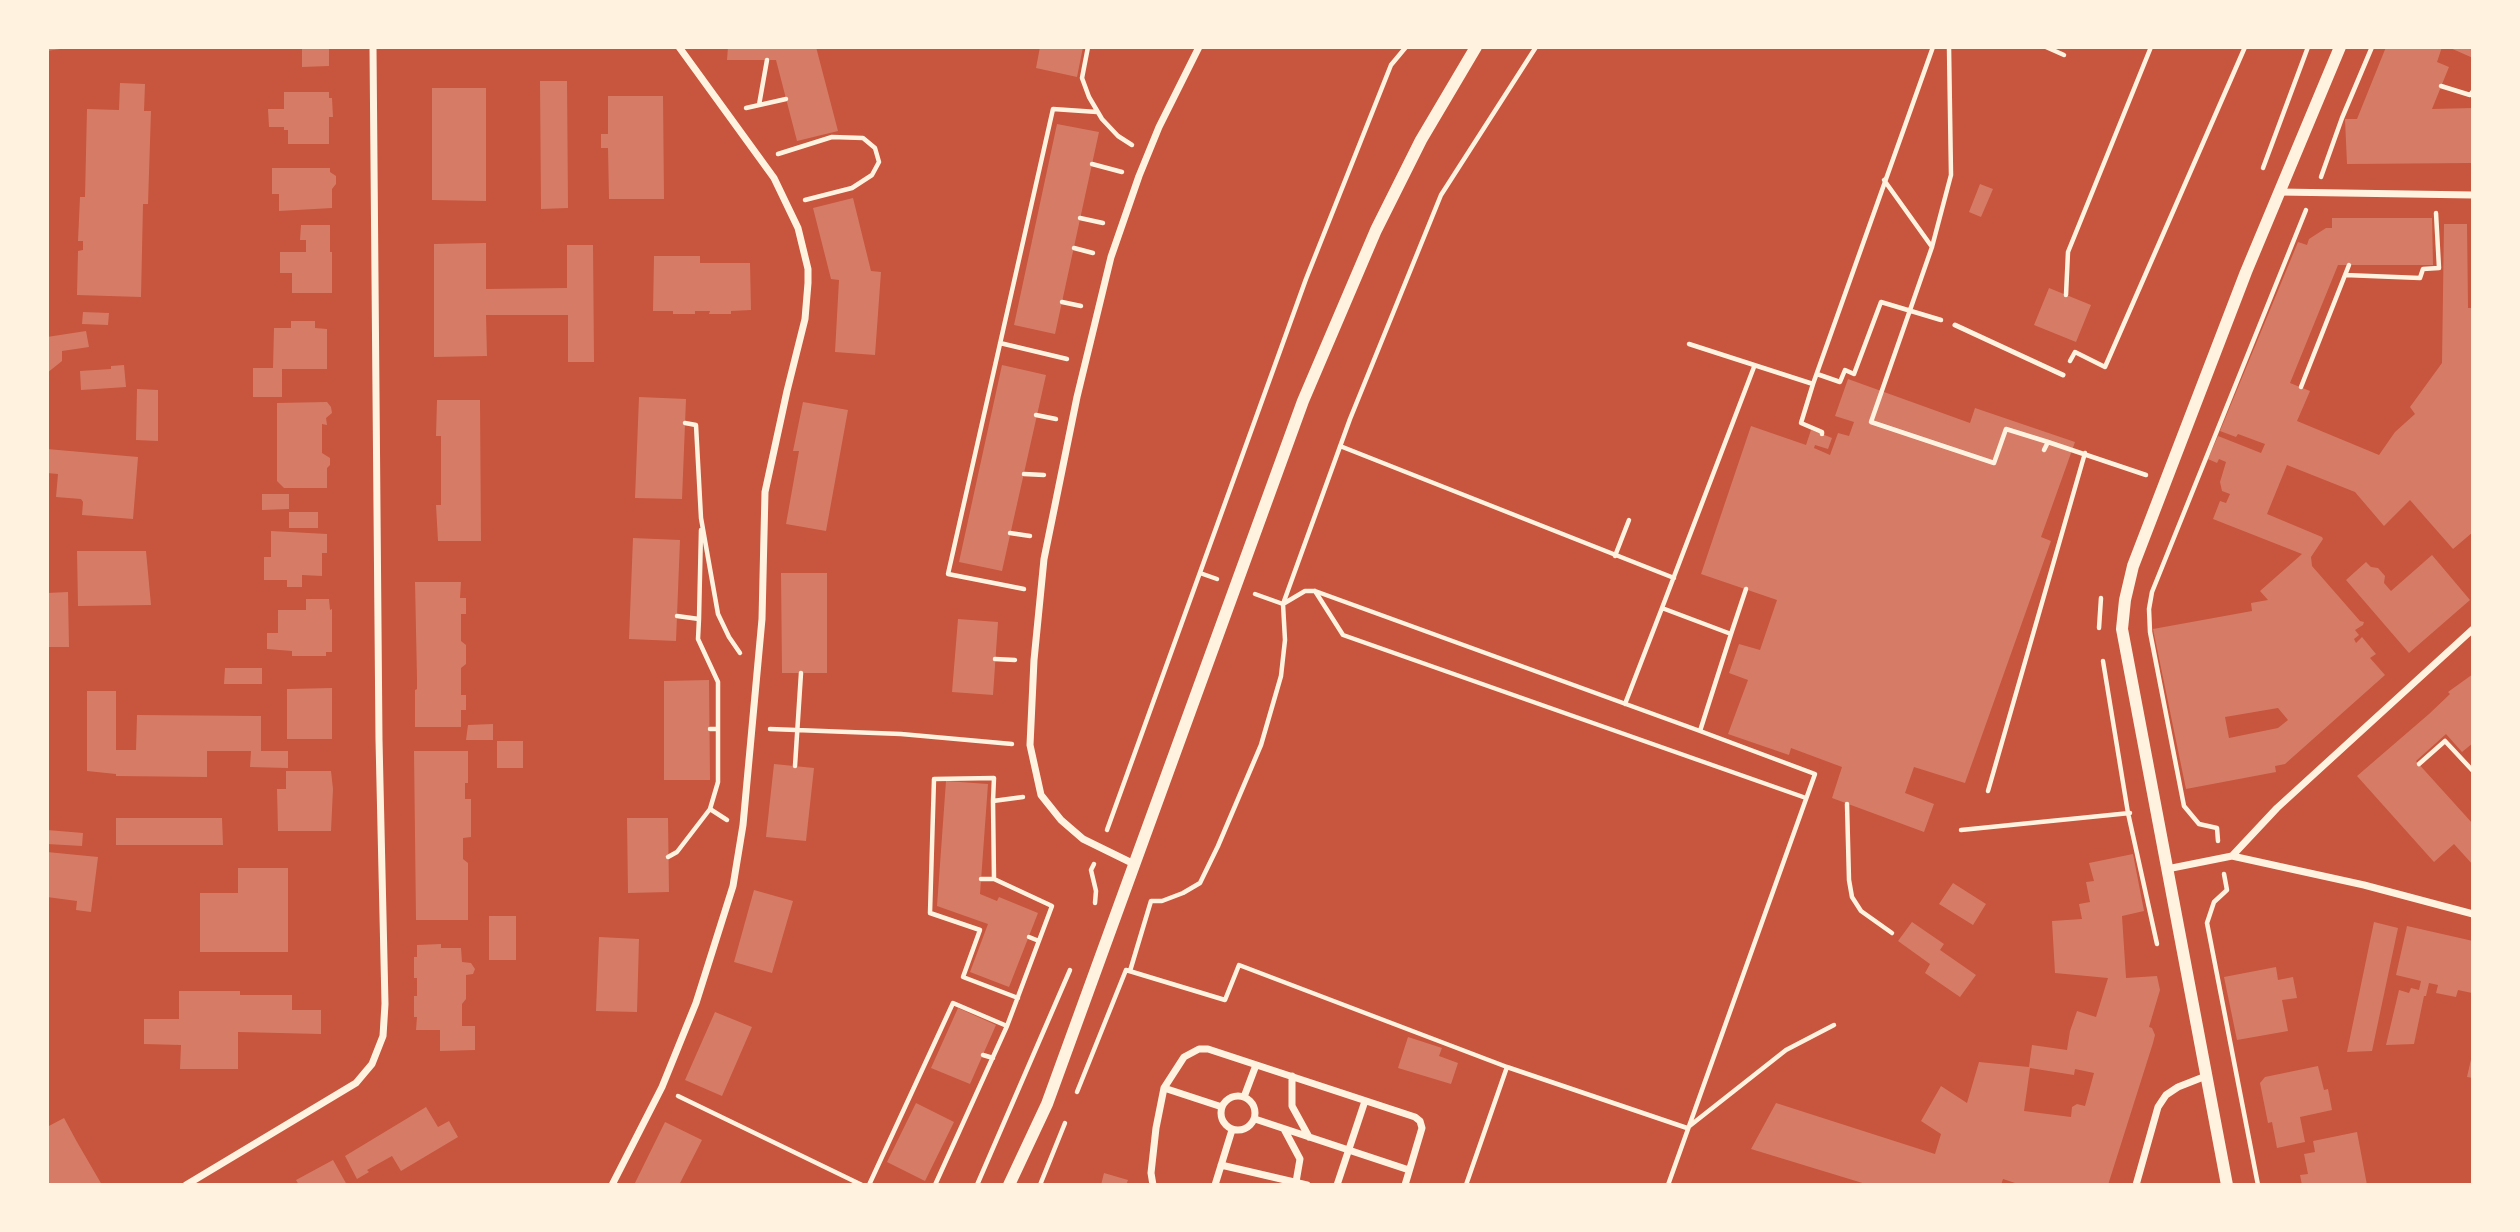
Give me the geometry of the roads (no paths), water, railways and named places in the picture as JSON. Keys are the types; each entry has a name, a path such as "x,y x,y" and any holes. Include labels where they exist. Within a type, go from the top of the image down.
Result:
{"street":[{"path":"186,1185 356,1083 372,1063 383,1036 386,1004 379,740 373,47"},
{"path":"612,1185 662,1087 696,1003 733,886 743,825 762,619 765,492 805,319 808,283 808,269 799,228 775,178 679,47"},
{"path":"1134,864 1083,839 1061,820 1041,795 1030,745 1034,660 1048,540 1085,364 1111,257 1149,152 1199,47"},
{"path":"1009,1185 1047,1104 1303,401 1349,290 1421,140 1475,47"},
{"path":"2227,1185 2122,629 2133,566 2279,192 2340,47"},
{"path":"2279,192 2473,195"},
{"path":"2232,856 2277,808 2473,629"},
{"path":"2166,869 2232,856 2473,914"},
{"path":"1153,1185 1151,1173 1164,1088 1184,1057 1199,1049 1208,1049 1415,1116 1420,1121 1421,1135 1405,1185"},
{"path":"1244,1097 1256,1065"},
{"path":"1292,1076 1292,1106 1309,1138"},
{"path":"2136,1185 2158,1107 2166,1095 2178,1087 2206,1076"},
{"path":"1164,1088 1222,1107"},
{"path":"1244,1097 1253,1104 1255,1119 1243,1130 1232,1130 1222,1118 1222,1107 1229,1099 1244,1097"},
{"path":"1337,1185 1365,1101"},
{"path":"1255,1119 1409,1170"},
{"path":"1283,1129 1300,1159 1296,1182"},
{"path":"1215,1185 1232,1130"},
{"path":"1221,1166 1307,1185"}],"lane":[{"path":"1955,325 2063,375"}]}
